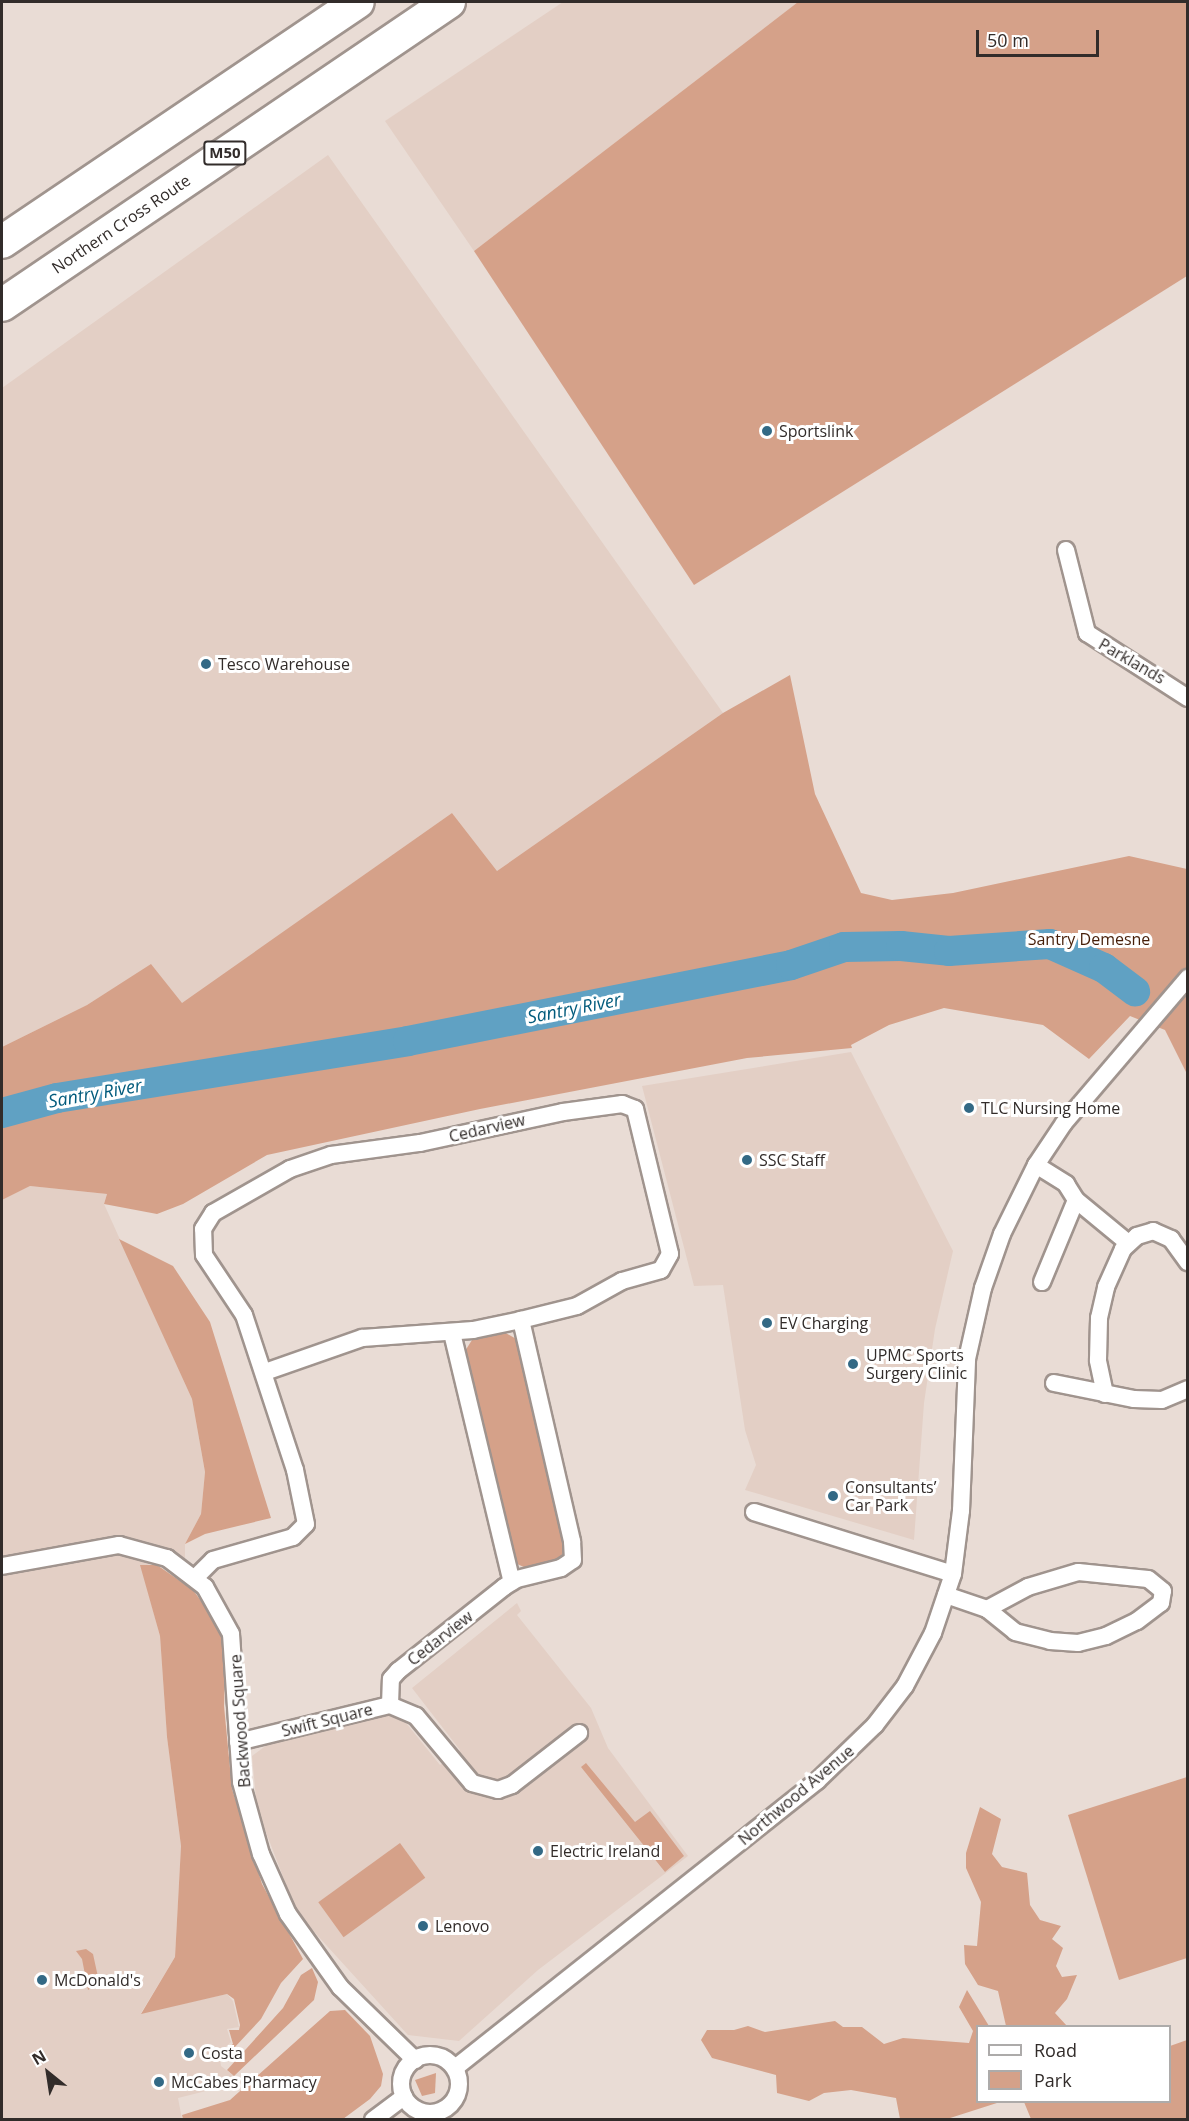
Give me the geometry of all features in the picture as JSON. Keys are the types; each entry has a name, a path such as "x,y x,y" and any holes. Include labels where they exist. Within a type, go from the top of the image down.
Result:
{"highway":[{"path":"2,242 358,2"},
{"name":"Northern Cross Route","path":"2,305 449,2"}],"street":[{"name":"Parklands","path":"1066,550 1088,633 1188,698"},
{"name":"Northwood Avenue","path":"455,2068 848,1754 884,1715 914,1673 953,1574 962,1511 967,1359 999,1243 1036,1165 1083,1099 1188,978"},
{"name":"Cedarview","path":"195,1578 213,1560 293,1538 306,1524 265,1372 244,1315 204,1255 202,1235 206,1221 224,1205 290,1169 331,1155 420,1143 563,1112 630,1105 641,1124 670,1260 661,1270 622,1281 588,1302 521,1320 452,1333 405,1333 362,1338 265,1372"},
{"path":"1036,1165 1066,1184 1076,1200 1127,1242"},
{"path":"1042,1282 1076,1200"},
{"path":"1106,1394 1098,1360 1100,1318 1106,1287 1127,1242 1152,1231 1163,1233 1188,1262"},
{"name":"Cedarview","path":"390,1705 391,1679 398,1671 512,1582 561,1569 574,1555 521,1320"},
{"path":"452,1333 512,1582"},
{"path":"1054,1383 1106,1394 1162,1400 1188,1389"},
{"path":"754,1512 953,1574"},
{"name":"Backwood Square","path":"2,1566 119,1545 167,1558 195,1578 218,1606 231,1634 241,1782 258,1843 288,1914 340,1987 415,2060"},
{"path":"946,1595 987,1609 1016,1632 1050,1641 1078,1643 1106,1636 1137,1621 1161,1603 1163,1591 1148,1579 1078,1572 1028,1587 987,1609"},
{"name":"Swift Square","path":"238,1742 390,1705 416,1716 465,1778 491,1790 512,1785 579,1733"},
{"path":"428,2055 441,2057 455,2068 458,2092 447,2114 422,2112 404,2097 402,2077 415,2060 428,2055"},
{"path":"373,2120 404,2097"}],"shaded area":[{"path":"563,2 798,2 474,251 385,121"},
{"path":"328,155 723,713 497,871 452,813 182,1004 151,965 87,1005 2,1047 2,388"},
{"path":"851,1052 953,1251 935,1329 924,1403 914,1540 745,1490 756,1465 745,1430 723,1285 694,1286 642,1086"},
{"path":"30,1186 107,1194 104,1204 192,1399 205,1472 201,1514 185,1544 185,1558 141,1566 160,1636 167,1737 181,1846 175,1957 141,2013 227,1994 233,2001 239,2027 227,2029 231,2042 219,2053 221,2066 234,2076 218,2088 178,2098 182,2119 2,2120 2,1200"},
{"path":"517,1603 521,1611 517,1615 591,1708 608,1748 688,1856 538,1970 459,2041 408,2035 297,1913 257,1809 252,1756 271,1742 380,1713 398,1713 440,1765 460,1750 412,1688"}],"green space":[{"name":"Sportslink","path":"798,2 1187,2 1187,276 694,585 474,251"},
{"name":"Santry Demesne","path":"790,675 815,794 861,893 892,900 953,893 1129,856 1187,869 1187,1074 1165,1030 1130,1016 1089,1059 1043,1025 944,1008 889,1025 851,1045 852,1048 747,1058 480,1109 267,1155 183,1204 157,1214 104,1204 107,1194 30,1186 2,1200 2,1047 87,1005 151,964 182,1003 452,813 497,871 723,713"},
{"path":"119,1239 173,1266 210,1322 271,1518 205,1534 185,1544 201,1514 205,1472 192,1399"},
{"path":"504,1332 518,1340 566,1548 558,1561 528,1569 513,1562 465,1351 472,1340"},
{"path":"140,1565 157,1565 193,1590 215,1620 226,1649 224,1706 232,1789 262,1884 303,1959 281,1983 261,2019 222,2061 220,2054 233,2044 229,2030 239,2030 240,2025 234,1999 227,1994 141,2014 175,1957 181,1846 167,1737 160,1636"},
{"path":"586,1763 635,1822 650,1811 684,1856 665,1872 581,1767"},
{"path":"1187,1777 1187,1958 1119,1980 1068,1815"},
{"path":"980,1807 1001,1819 992,1854 1002,1867 1027,1873 1030,1905 1040,1920 1061,1926 1052,1939 1063,1948 1056,1966 1062,1977 1077,1975 1067,1999 1055,2013 1066,2025 1006,2025 998,1991 978,1985 965,1964 964,1945 977,1946 981,1902 966,1868 966,1853"},
{"path":"400,1843 425,1878 344,1937 318,1902"},
{"path":"86,1949 93,1954 98,1977 96,1985 88,1990 82,1959 76,1951"},
{"path":"312,1968 318,1982 314,2000 234,2076 227,2070 283,2008 301,1975"},
{"path":"967,1990 988,2025 976,2025 976,2103 997,2103 947,2119 900,2119 896,2098 851,2090 824,2093 809,2101 777,2093 776,2075 712,2058 701,2040 707,2030 734,2030 748,2026 765,2032 835,2021 843,2027 862,2027 884,2044 903,2038 969,2043 973,2031 959,2007"},
{"path":"345,2010 370,2036 383,2074 381,2086 370,2099 343,2119 183,2119 182,2115 230,2100 330,2011"},
{"path":"1187,2040 1187,2119 1031,2119 1024,2103 1171,2103 1171,2046"},
{"path":"436,2073 435,2093 422,2096 415,2080"}],"waterway":[{"name":"Santry River","path":"2,1113 57,1098 408,1041 791,965 844,947 901,946 949,951 1050,944 1104,968 1135,991"}],"place":[{"name":"Sportslink","path":"767,431"},
{"name":"Tesco Warehouse","path":"206,664"},
{"name":"TLC Nursing Home","path":"969,1108"},
{"name":"SSC Staff","path":"747,1160"},
{"name":"EV Charging","path":"767,1323"},
{"name":"UPMC Sports Surgery Clinic","path":"853,1364"},
{"name":"Consultants’ Car Park","path":"833,1496"},
{"name":"Electric Ireland","path":"538,1851"},
{"name":"Lenovo","path":"423,1926"},
{"name":"McDonald's","path":"42,1980"},
{"name":"Costa","path":"189,2053"},
{"name":"McCabes Pharmacy","path":"159,2082"}]}
